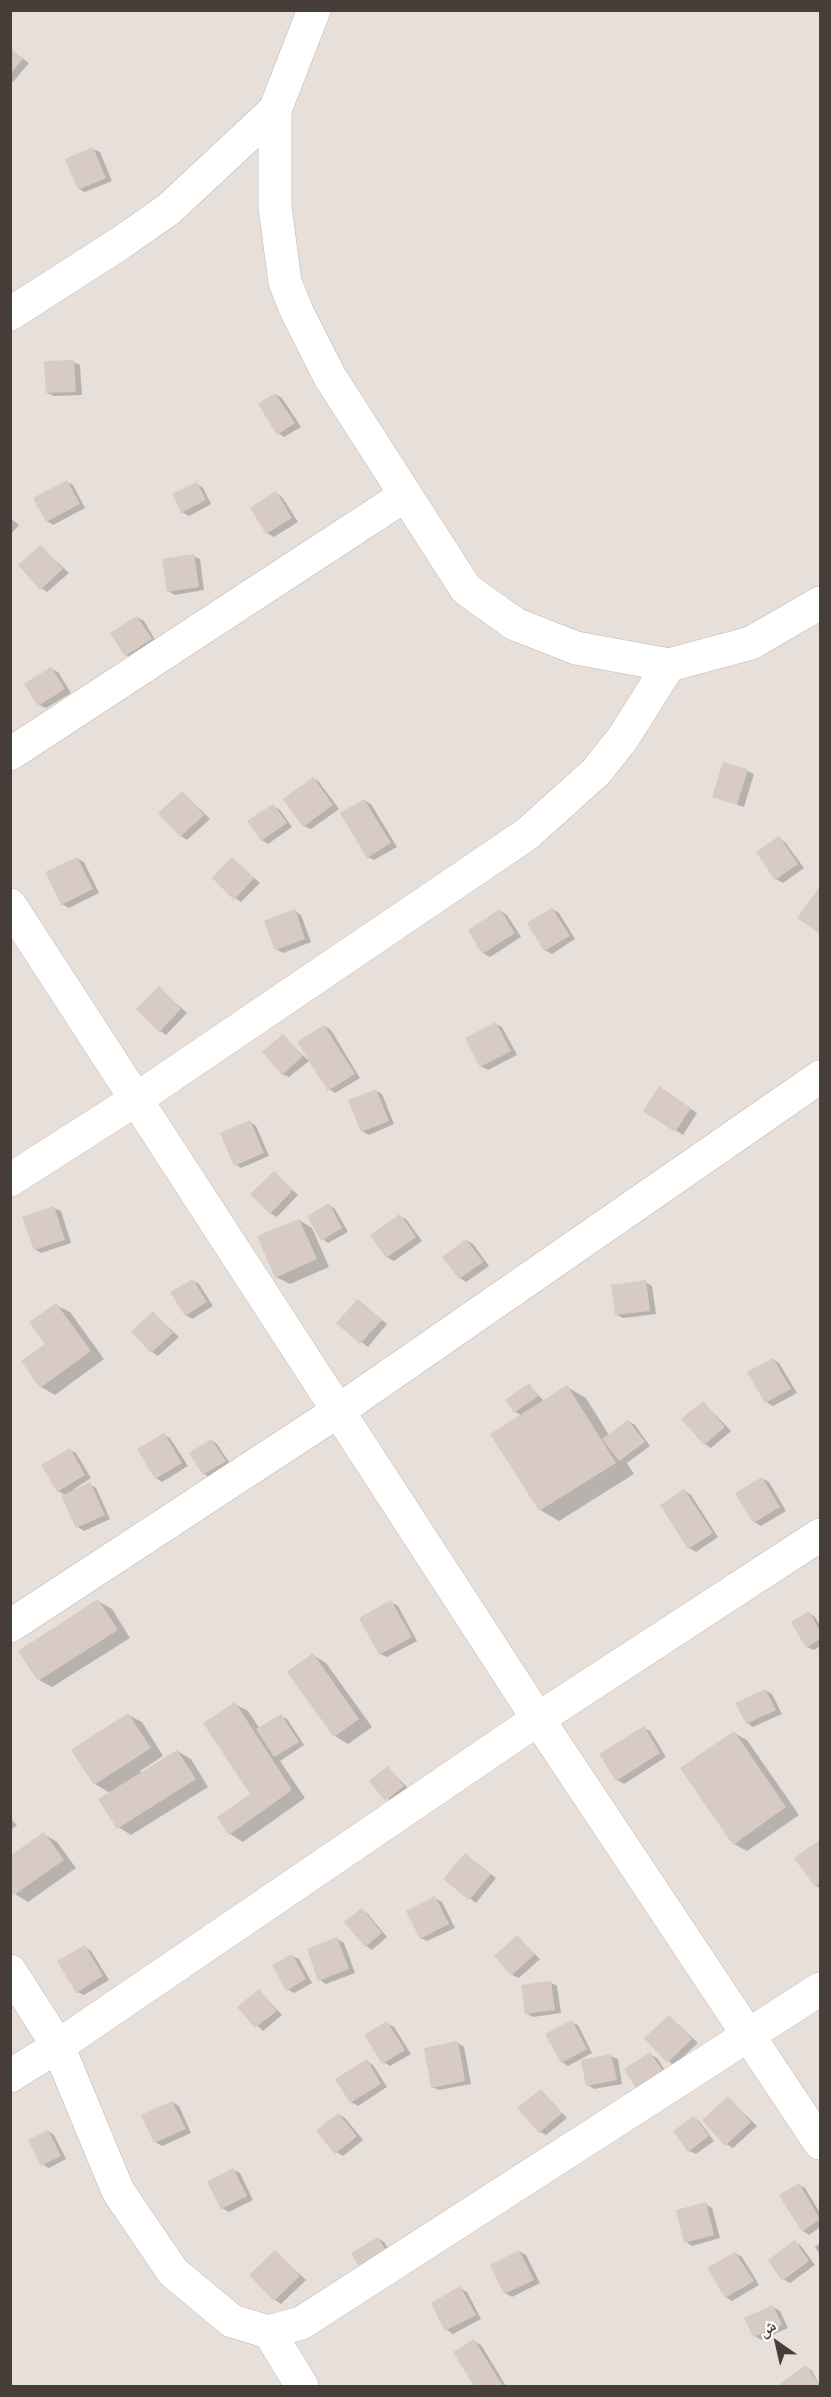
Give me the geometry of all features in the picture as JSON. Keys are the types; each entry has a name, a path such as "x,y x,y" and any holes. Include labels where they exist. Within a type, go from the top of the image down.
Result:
{"street":[{"path":"314,10 275,110 275,207 285,282 297,312 330,377 404,496 466,589 515,624 576,648 669,665 751,643 820,603"},
{"path":"10,314 123,242 169,208 275,110"},
{"path":"10,754 404,496"},
{"path":"10,1180 135,1100 527,834 596,772 623,738 669,665"},
{"path":"10,905 538,1719 820,2143"},
{"path":"10,1626 338,1411 820,1077"},
{"path":"10,2076 58,2046 538,1719 820,1535"},
{"path":"10,1971 58,2046 118,2191 173,2272 232,2321 269,2332 302,2323 820,1989"},
{"path":"269,2332 302,2386"}],"shaded area":[{"path":"11,11 820,11 820,2386 11,2386"}],"building":[{"path":"10,48 23,59 10,74"},
{"path":"93,147 106,178 78,190 65,159"},
{"path":"74,360 76,392 46,393 44,361"},
{"path":"275,393 295,423 277,435 258,404"},
{"path":"67,480 80,504 46,522 33,498"},
{"path":"197,482 206,500 181,513 172,494"},
{"path":"276,491 292,518 266,534 250,508"},
{"path":"41,545 63,569 40,590 18,565"},
{"path":"194,554 199,587 167,592 162,559"},
{"path":"137,616 152,639 125,656 110,633"},
{"path":"51,667 65,689 38,706 24,684"},
{"path":"723,762 748,769 737,805 712,797"},
{"path":"313,777 333,805 303,827 283,799"},
{"path":"182,791 204,815 180,837 158,813"},
{"path":"364,799 391,843 367,858 340,813"},
{"path":"273,804 287,823 261,841 247,821"},
{"path":"779,836 798,864 775,880 756,852"},
{"path":"77,857 93,889 61,905 45,872"},
{"path":"232,857 254,878 234,900 212,878"},
{"path":"819,888 820,890 820,934 797,918"},
{"path":"552,908 570,936 544,951 527,923"},
{"path":"295,909 305,939 275,950 264,921"},
{"path":"500,909 515,933 482,954 468,930"},
{"path":"159,986 181,1009 159,1032 136,1009"},
{"path":"496,1022 511,1051 480,1067 465,1038"},
{"path":"324,1025 355,1074 328,1091 297,1042"},
{"path":"283,1034 303,1056 282,1075 262,1052"},
{"path":"659,1086 691,1108 675,1132 643,1111"},
{"path":"376,1089 389,1121 361,1132 348,1100"},
{"path":"250,1120 264,1153 234,1166 220,1133"},
{"path":"274,1171 293,1190 270,1214 250,1194"},
{"path":"329,1203 342,1228 321,1241 307,1216"},
{"path":"54,1206 65,1240 34,1250 22,1217"},
{"path":"400,1214 416,1237 386,1258 370,1235"},
{"path":"299,1219 317,1259 275,1278 257,1236"},
{"path":"466,1239 483,1262 459,1279 442,1257"},
{"path":"193,1279 207,1302 185,1316 170,1292"},
{"path":"646,1280 650,1311 615,1315 611,1285"},
{"path":"358,1299 382,1320 360,1344 336,1323"},
{"path":"56,1303 91,1351 40,1388 21,1361 45,1344 29,1322"},
{"path":"153,1311 173,1333 151,1353 131,1332"},
{"path":"773,1358 791,1389 765,1403 747,1372"},
{"path":"529,1383 538,1396 514,1413 505,1400"},
{"path":"567,1385 616,1463 539,1511 490,1434"},
{"path":"703,1401 725,1427 704,1445 681,1419"},
{"path":"628,1420 645,1442 619,1461 602,1439"},
{"path":"164,1433 182,1463 155,1479 137,1449"},
{"path":"211,1439 226,1461 203,1475 189,1453"},
{"path":"70,1448 85,1475 57,1492 41,1465"},
{"path":"762,1477 780,1507 753,1523 735,1493"},
{"path":"90,1482 105,1515 76,1528 61,1496"},
{"path":"684,1489 713,1533 688,1549 660,1505"},
{"path":"98,1599 118,1630 38,1681 18,1651"},
{"path":"391,1600 412,1637 379,1655 359,1618"},
{"path":"809,1611 820,1631 820,1639 806,1648 791,1622"},
{"path":"313,1653 359,1719 334,1737 287,1672"},
{"path":"765,1689 776,1710 746,1724 735,1703"},
{"path":"235,1702 292,1790 229,1835 217,1817 250,1794 203,1723"},
{"path":"128,1713 151,1748 94,1785 71,1750"},
{"path":"281,1714 299,1742 274,1757 256,1729"},
{"path":"644,1726 660,1753 616,1781 599,1754"},
{"path":"734,1731 786,1807 733,1845 680,1768"},
{"path":"177,1750 196,1779 117,1829 98,1799"},
{"path":"388,1766 404,1786 385,1801 369,1781"},
{"path":"44,1832 64,1860 14,1895 10,1890 10,1856"},
{"path":"820,1840 820,1882 815,1887 794,1858"},
{"path":"465,1853 491,1874 469,1900 443,1879"},
{"path":"435,1896 449,1924 420,1939 406,1911"},
{"path":"362,1908 382,1933 365,1947 344,1922"},
{"path":"517,1935 535,1954 511,1976 494,1956"},
{"path":"337,1937 349,1969 318,1981 307,1949"},
{"path":"85,1945 103,1976 76,1993 57,1961"},
{"path":"292,1954 306,1979 286,1991 272,1965"},
{"path":"551,1981 555,2010 525,2014 521,1985"},
{"path":"259,1989 277,2011 255,2028 237,2007"},
{"path":"669,2015 692,2039 667,2063 644,2038"},
{"path":"572,2020 587,2049 561,2063 545,2034"},
{"path":"387,2021 405,2050 382,2064 364,2035"},
{"path":"458,2041 465,2081 431,2088 424,2048"},
{"path":"650,2052 665,2074 638,2091 624,2069"},
{"path":"611,2054 617,2080 586,2086 581,2060"},
{"path":"367,2059 381,2084 350,2103 335,2079"},
{"path":"541,2089 562,2113 539,2133 517,2108"},
{"path":"728,2096 751,2122 725,2146 702,2120"},
{"path":"172,2101 186,2129 154,2143 141,2115"},
{"path":"338,2113 357,2136 335,2154 316,2131"},
{"path":"694,2116 709,2136 688,2152 673,2131"},
{"path":"48,2130 61,2156 41,2166 28,2140"},
{"path":"233,2168 247,2196 221,2209 207,2182"},
{"path":"799,2183 820,2219 802,2232 779,2195"},
{"path":"706,2202 714,2235 684,2243 676,2210"},
{"path":"378,2237 391,2259 364,2275 351,2253"},
{"path":"795,2240 809,2261 782,2281 768,2260"},
{"path":"275,2250 300,2276 274,2301 249,2275"},
{"path":"519,2250 534,2280 504,2294 490,2265"},
{"path":"735,2252 754,2281 725,2298 707,2268"},
{"path":"460,2286 476,2315 445,2331 431,2303"},
{"path":"773,2305 782,2325 753,2337 744,2318"},
{"path":"474,2339 503,2386 474,2386 453,2352"},
{"path":"806,2365 820,2386 778,2385"}]}
